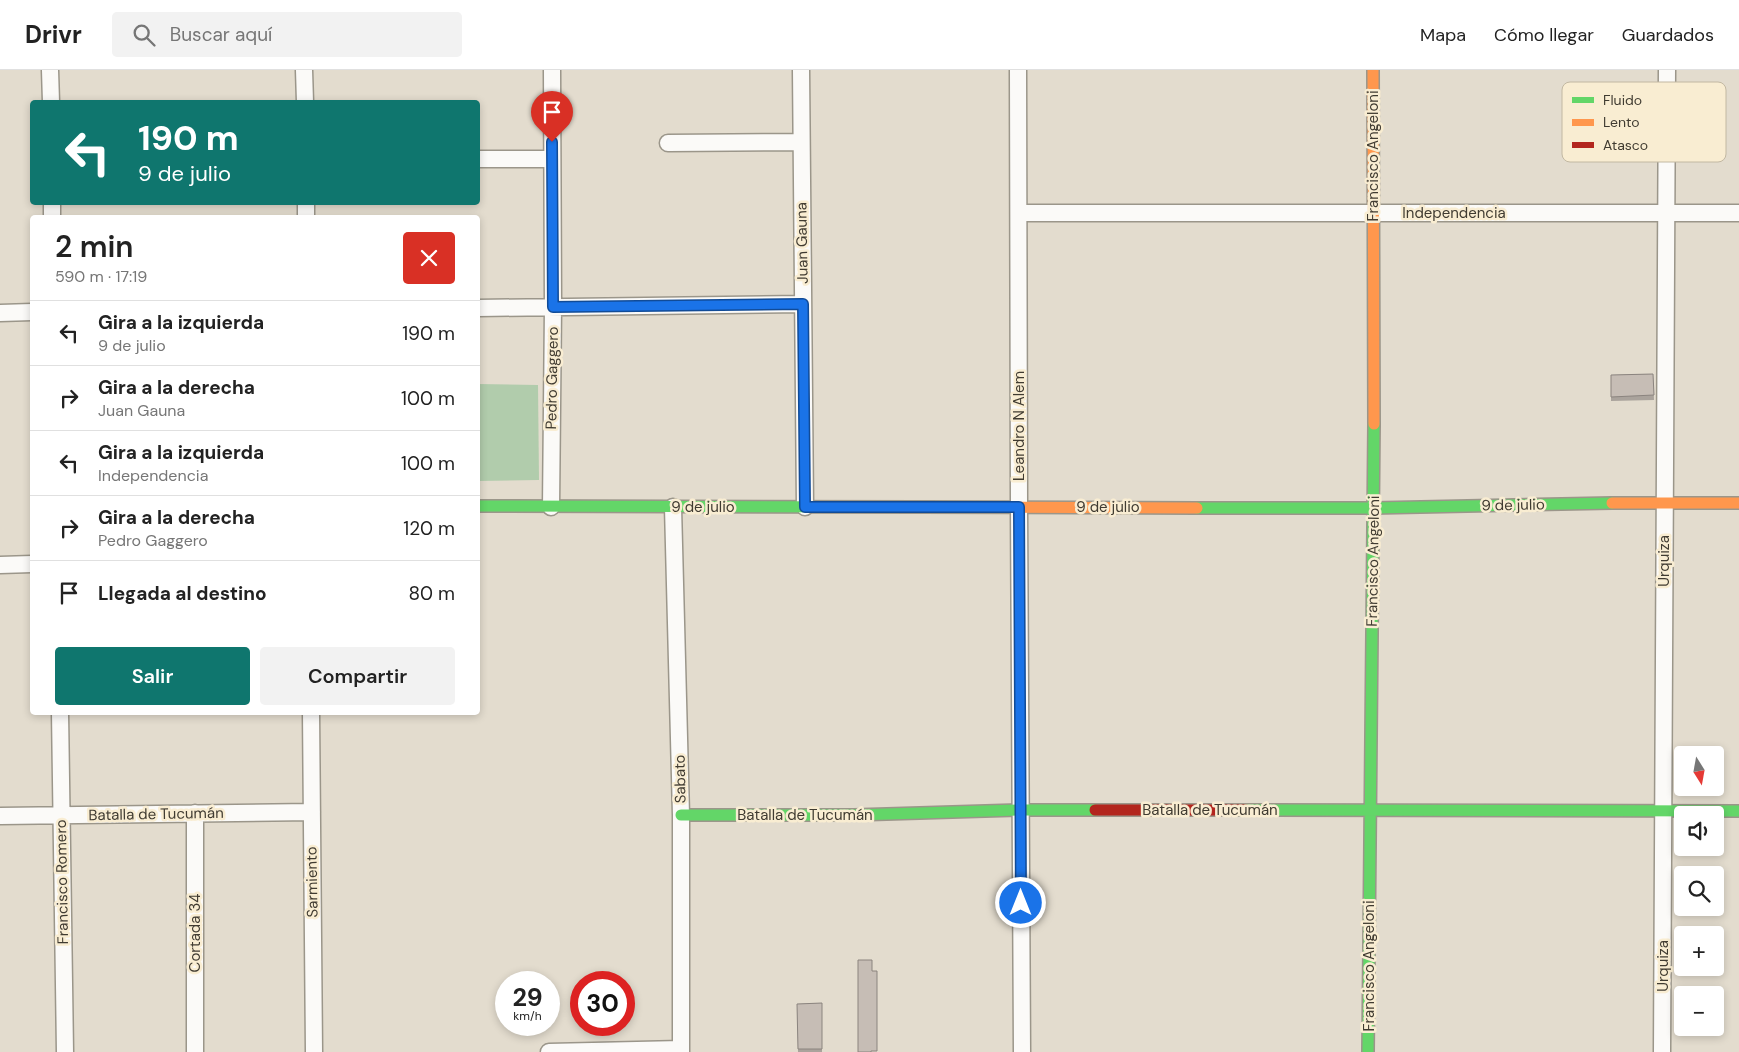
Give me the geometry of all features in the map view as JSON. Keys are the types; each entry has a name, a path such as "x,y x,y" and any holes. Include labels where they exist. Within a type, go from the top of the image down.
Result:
{"street":[{"path":"50,70 50,100"},
{"path":"304,70 305,100"},
{"name":"Pedro Gaggero","path":"551,506 553,307 552,70"},
{"name":"Juan Gauna","path":"801,70 805,507"},
{"name":"Leandro N Alem","path":"1018,70 1022,1052"},
{"name":"Francisco Angeloni","path":"1368,1052 1374,508 1373,70"},
{"path":"668,143 801,142"},
{"path":"480,159 552,159"},
{"name":"Urquiza","path":"1662,1052 1666,162"},
{"name":"Independencia","path":"1019,213 1739,213"},
{"path":"480,308 803,304"},
{"path":"0,313 30,312"},
{"name":"9 de julio","path":"480,506 1374,508 1665,502 1739,503"},
{"name":"Sabato","path":"673,507 681,815 681,1051"},
{"path":"0,565 30,564"},
{"name":"Francisco Romero","path":"60,715 65,1052"},
{"name":"Sarmiento","path":"311,715 314,1052"},
{"name":"Batalla de Tucumán","path":"681,815 854,815 1021,810 1739,811"},
{"name":"Batalla de Tucumán","path":"0,816 312,812"},
{"name":"Cortada 34","path":"195,1052 196,813"},
{"path":"549,1052 681,1051"}],"green space":[{"path":"480,384 538,385 539,480 480,481"}],"building":[{"path":"1653,374 1654,395 1611,397 1611,375"},
{"path":"858,960 872,960 872,971 877,971 877,1051 858,1052"},
{"path":"822,1003 822,1049 798,1049 797,1004"}],"traffic: fast":[{"path":"1368,1052 1374,424"},
{"path":"1197,508 1374,508 1612,503"},
{"path":"480,506 921,507"},
{"path":"681,815 854,815 1021,810 1095,810"},
{"path":"1246,810 1739,811"}],"traffic: slow":[{"path":"1373,70 1374,424"},
{"path":"1612,503 1739,503"},
{"path":"921,507 1197,508"}],"traffic: jam":[{"path":"1095,810 1246,810"}],"route":[{"path":"552,142 553,307 803,304 805,507 1019,507 1021,903"}]}
